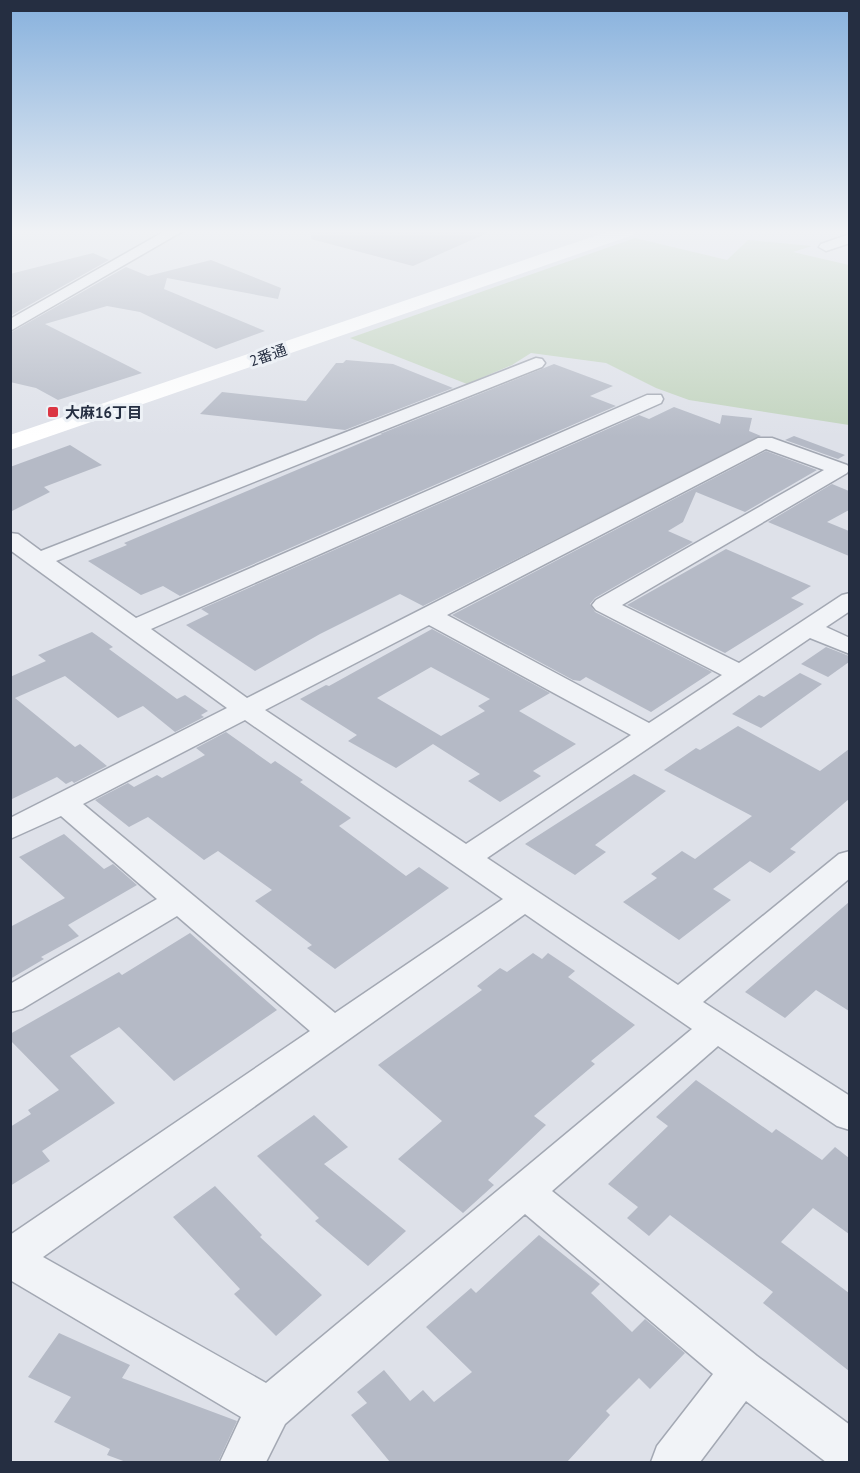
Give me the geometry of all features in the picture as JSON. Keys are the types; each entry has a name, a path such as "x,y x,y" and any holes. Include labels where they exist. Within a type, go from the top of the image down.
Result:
{"street":[{"path":"10,326 56,300"},
{"name":"2番通","path":"10,443 427,300"},
{"path":"39,560 536,363"},
{"path":"134,628 654,399"},
{"path":"10,830 765,442 840,469 604,605 740,674"},
{"path":"11,541 246,709 679,1003 849,1115"},
{"path":"466,858 849,600"},
{"path":"429,615 650,734"},
{"path":"807,628 849,647"},
{"path":"64,803 334,1032"},
{"path":"679,1003 849,861"},
{"path":"269,1409 10,1259 526,898"},
{"path":"10,1000 179,900"},
{"path":"242,1462 269,1409 717,1028"},
{"path":"525,1191 742,1371 849,1453"},
{"path":"673,1462 742,1371"}],"green space":[{"path":"459,300 849,300 849,425 689,400 656,388 606,363 531,353 512,365 467,384 350,338"}],"building":[{"path":"10,300 39,300 10,316"},
{"path":"68,300 190,300 265,331 216,349 140,312 107,306 45,324 142,373 58,400 36,388 10,382 10,333"},
{"path":"346,360 393,364 453,388 345,430 200,414 222,392 306,401 336,363 343,363"},
{"path":"554,364 613,386 590,396 616,406 180,596 163,586 141,595 88,561 127,545 124,543 382,434 380,434"},
{"path":"674,407 720,424 722,415 752,418 749,431 761,436 423,606 400,594 320,634 255,671 186,625 209,614 201,609 639,415 649,419"},
{"path":"794,436 845,455 838,459 785,440"},
{"path":"70,445 102,465 44,487 50,492 10,512 10,467"},
{"path":"766,451 817,470 745,512 696,492 683,522 668,531 693,542 595,598 590,604 595,612 712,672 651,712 586,677 580,681 573,680 452,615"},
{"path":"832,484 849,491 849,510 827,522 849,531 849,556 768,522"},
{"path":"726,549 811,586 791,598 804,604 725,653 627,605"},
{"path":"432,629 550,693 519,711 576,744 533,771 541,776 500,802 468,781 480,774 433,744 396,768 348,741 357,735 300,699 326,685 329,686","holes":["431,667 490,699 478,706 485,711 441,736 377,698"]},
{"path":"92,632 113,647 109,649 177,699 185,695 208,711 201,715 204,717 175,732 143,706 118,718 65,676 15,698 75,747 80,744 107,766 74,783 72,781 66,784 57,777 10,800 10,677 46,661 38,655"},
{"path":"826,647 849,656 849,662 828,677 801,664"},
{"path":"800,673 822,684 761,728 732,714 759,695 764,697"},
{"path":"738,726 820,771 849,749 849,799 790,849 796,852 770,873 750,861 713,889 731,900 679,940 623,902 657,878 651,874 682,851 695,859 752,816 664,770 696,748 700,750"},
{"path":"226,732 271,764 275,761 303,780 300,782 351,818 339,826 406,876 419,867 449,888 335,969 307,948 312,945 255,901 272,890 218,851 204,860 148,817 129,827 95,800 128,783 134,787 157,775 162,778 205,755 196,748"},
{"path":"634,774 666,791 595,845 606,852 575,875 525,844"},
{"path":"64,834 104,869 113,864 137,885 68,925 79,936 41,957 44,959 10,979 10,927 65,898 19,857"},
{"path":"849,902 849,1011 816,990 785,1018 745,992"},
{"path":"190,933 277,1010 174,1081 119,1027 70,1056 115,1103 42,1151 50,1161 10,1186 10,1127 31,1114 28,1110 59,1090 10,1040 10,1034 119,972 122,975"},
{"path":"533,953 542,959 548,953 575,971 568,977 635,1025 591,1061 595,1064 534,1116 546,1125 488,1180 494,1185 463,1213 398,1159 442,1121 378,1065 482,990 477,986 500,968 507,972"},
{"path":"696,1080 772,1133 776,1129 822,1160 835,1147 849,1158 849,1234 813,1208 781,1242 849,1293 849,1371 763,1303 773,1292 670,1215 649,1236 627,1218 638,1207 608,1184 668,1126 656,1117"},
{"path":"314,1115 348,1147 324,1164 406,1231 368,1266 315,1221 319,1218 257,1156"},
{"path":"215,1186 262,1235 260,1237 322,1295 276,1336 234,1294 240,1289 173,1217"},
{"path":"539,1235 600,1284 591,1293 632,1332 645,1319 685,1353 650,1389 639,1378 606,1411 610,1415 567,1462 390,1462 351,1415 367,1403 357,1392 384,1370 410,1401 423,1390 434,1402 472,1372 426,1327 471,1288 476,1293"},
{"path":"59,1333 130,1365 122,1378 237,1421 218,1462 126,1462 107,1455 110,1449 54,1422 71,1397 28,1377"}],"place":[{"name":"大麻16丁目","path":"53,412"}]}
